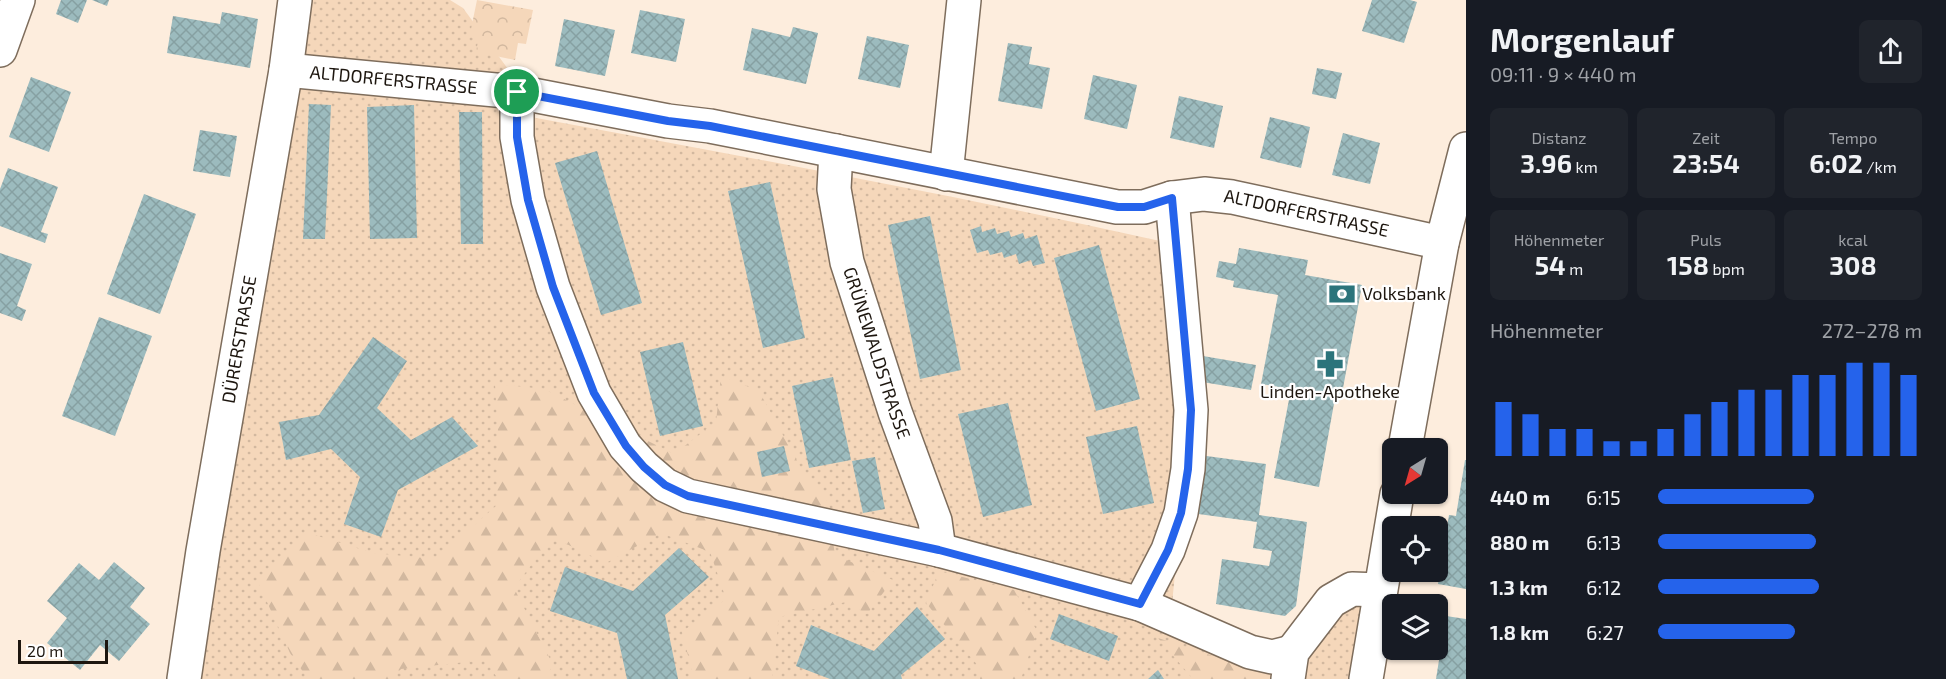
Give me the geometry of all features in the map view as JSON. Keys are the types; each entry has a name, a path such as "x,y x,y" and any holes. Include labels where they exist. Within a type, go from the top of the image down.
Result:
{"street":[{"path":"0,50 18,0"},
{"name":"DÜRERSTRASSE","path":"183,679 286,70 295,0"},
{"path":"946,174 964,0"},
{"name":"ALTDORFERSTRASSE","path":"286,70 517,92 836,151 1118,207 1144,207 1172,198 1204,194 1233,196 1442,243"},
{"path":"517,92 517,137 528,200 553,287 594,393 626,446 644,467 665,485 688,496 939,550 1140,604 1250,652 1272,657 1290,666 1331,601 1352,589 1380,590"},
{"path":"1408,438 1442,243 1466,149"},
{"name":"GRÜNEWALDSTRASSE","path":"836,151 834,189 847,262 896,412 935,521 939,550"},
{"path":"1140,604 1168,550 1181,513 1188,469 1191,410 1172,198"},
{"path":"1366,679 1395,504"}],"green space":[{"path":"285,0 450,0 463,8 511,73 498,111 913,189 1160,241 1171,256 1181,513 1172,604 1292,652 1331,601 1380,590 1365,679 170,679"},
{"path":"477,0 533,10 526,44 518,43 515,60 476,52 479,36 470,34"},
{"path":"721,376 759,391 803,472 826,495 835,555 893,580 867,614 846,602 779,617 772,679 694,679 682,632 726,599 710,552 661,533 606,563 552,537 514,588 553,665 545,679 498,679 485,660 401,669 393,679 308,679 290,653 258,582 305,532 373,553 436,559 497,505 498,433 495,384 544,389 674,454 716,422"},
{"path":"939,571 1014,590 1037,631 1021,679 980,679 979,667 926,603"},
{"path":"1158,638 1274,676 1273,679 1193,679"}],"building":[{"path":"61,0 87,0 78,23 56,14"},
{"path":"92,0 109,0 107,6"},
{"path":"1372,0 1417,2 1404,43 1362,31"},
{"path":"640,10 685,19 676,62 631,53"},
{"path":"222,12 258,19 250,68 167,53 173,16 220,24"},
{"path":"564,19 615,30 605,76 555,66"},
{"path":"793,27 818,33 806,84 743,70 752,28 790,37"},
{"path":"867,36 909,45 900,88 858,79"},
{"path":"1008,43 1032,47 1029,64 1050,68 1042,109 998,101"},
{"path":"1317,68 1342,73 1336,99 1312,94"},
{"path":"1093,75 1137,85 1127,129 1084,119"},
{"path":"31,77 71,92 49,152 9,137"},
{"path":"1179,96 1223,106 1214,148 1170,138"},
{"path":"309,104 331,105 325,239 303,239"},
{"path":"414,105 417,238 370,239 367,107"},
{"path":"459,112 482,112 483,244 461,244"},
{"path":"1270,117 1310,127 1301,168 1260,158"},
{"path":"200,130 237,136 230,177 193,171"},
{"path":"1343,133 1380,143 1370,184 1332,175"},
{"path":"597,151 642,303 601,315 555,163"},
{"path":"8,168 58,187 41,232 48,234 45,243 0,226 0,189"},
{"path":"770,182 805,338 763,348 728,191"},
{"path":"144,194 196,214 160,314 107,294"},
{"path":"930,216 961,370 920,379 888,225"},
{"path":"981,226 982,232 995,228 997,234 1009,231 1011,237 1023,233 1025,239 1037,235 1045,263 1033,266 1031,260 1019,264 1016,254 1004,258 1002,252 990,255 988,250 977,253 970,230"},
{"path":"1099,245 1140,399 1096,411 1054,258"},
{"path":"1239,248 1308,260 1305,275 1362,285 1341,399 1335,398 1319,487 1274,478 1291,389 1261,384 1278,295 1233,287 1234,281 1216,277 1219,261 1236,264"},
{"path":"0,253 32,264 17,306 26,310 22,321 0,313"},
{"path":"99,317 152,336 115,436 62,416"},
{"path":"373,337 407,361 377,408 411,440 452,417 478,446 398,490 381,537 344,524 360,477 331,449 286,460 279,422 319,415"},
{"path":"683,342 703,426 660,436 640,352"},
{"path":"1197,355 1256,365 1251,390 1202,382"},
{"path":"833,377 851,460 809,468 792,386"},
{"path":"1008,403 1032,505 983,517 958,414"},
{"path":"1137,426 1154,503 1103,514 1086,437"},
{"path":"784,446 790,471 762,477 757,452"},
{"path":"1199,455 1266,464 1259,515 1307,522 1296,606 1285,616 1216,604 1222,559 1269,566 1272,551 1253,548 1257,522 1191,513"},
{"path":"875,457 885,509 863,513 852,461"},
{"path":"1466,460 1466,589 1438,584 1438,582 1448,582 1448,521 1449,515 1456,516"},
{"path":"679,548 709,577 665,615 678,679 627,679 617,633 550,611 565,567 633,591"},
{"path":"114,562 145,588 130,607 150,624 119,661 100,645 80,670 47,643 67,618 47,601 79,563 99,580"},
{"path":"917,607 945,639 901,675 902,679 830,679 796,666 811,625 874,651"},
{"path":"1059,614 1118,636 1109,661 1050,639"},
{"path":"1448,616 1466,619 1466,679 1436,679 1439,660 1448,660"},
{"path":"1158,670 1164,679 1148,679"}],"place":[{"name":"Volksbank","path":"1342,294"},
{"name":"Linden-Apotheke","path":"1330,364"}],"route":[{"path":"517,92 668,121 710,126 1118,207 1144,207 1172,198 1191,410 1188,469 1181,513 1168,550 1155,579 1140,604 939,550 688,496 665,485 644,467 626,446 594,393 553,287 528,200 517,137 517,92"}]}
